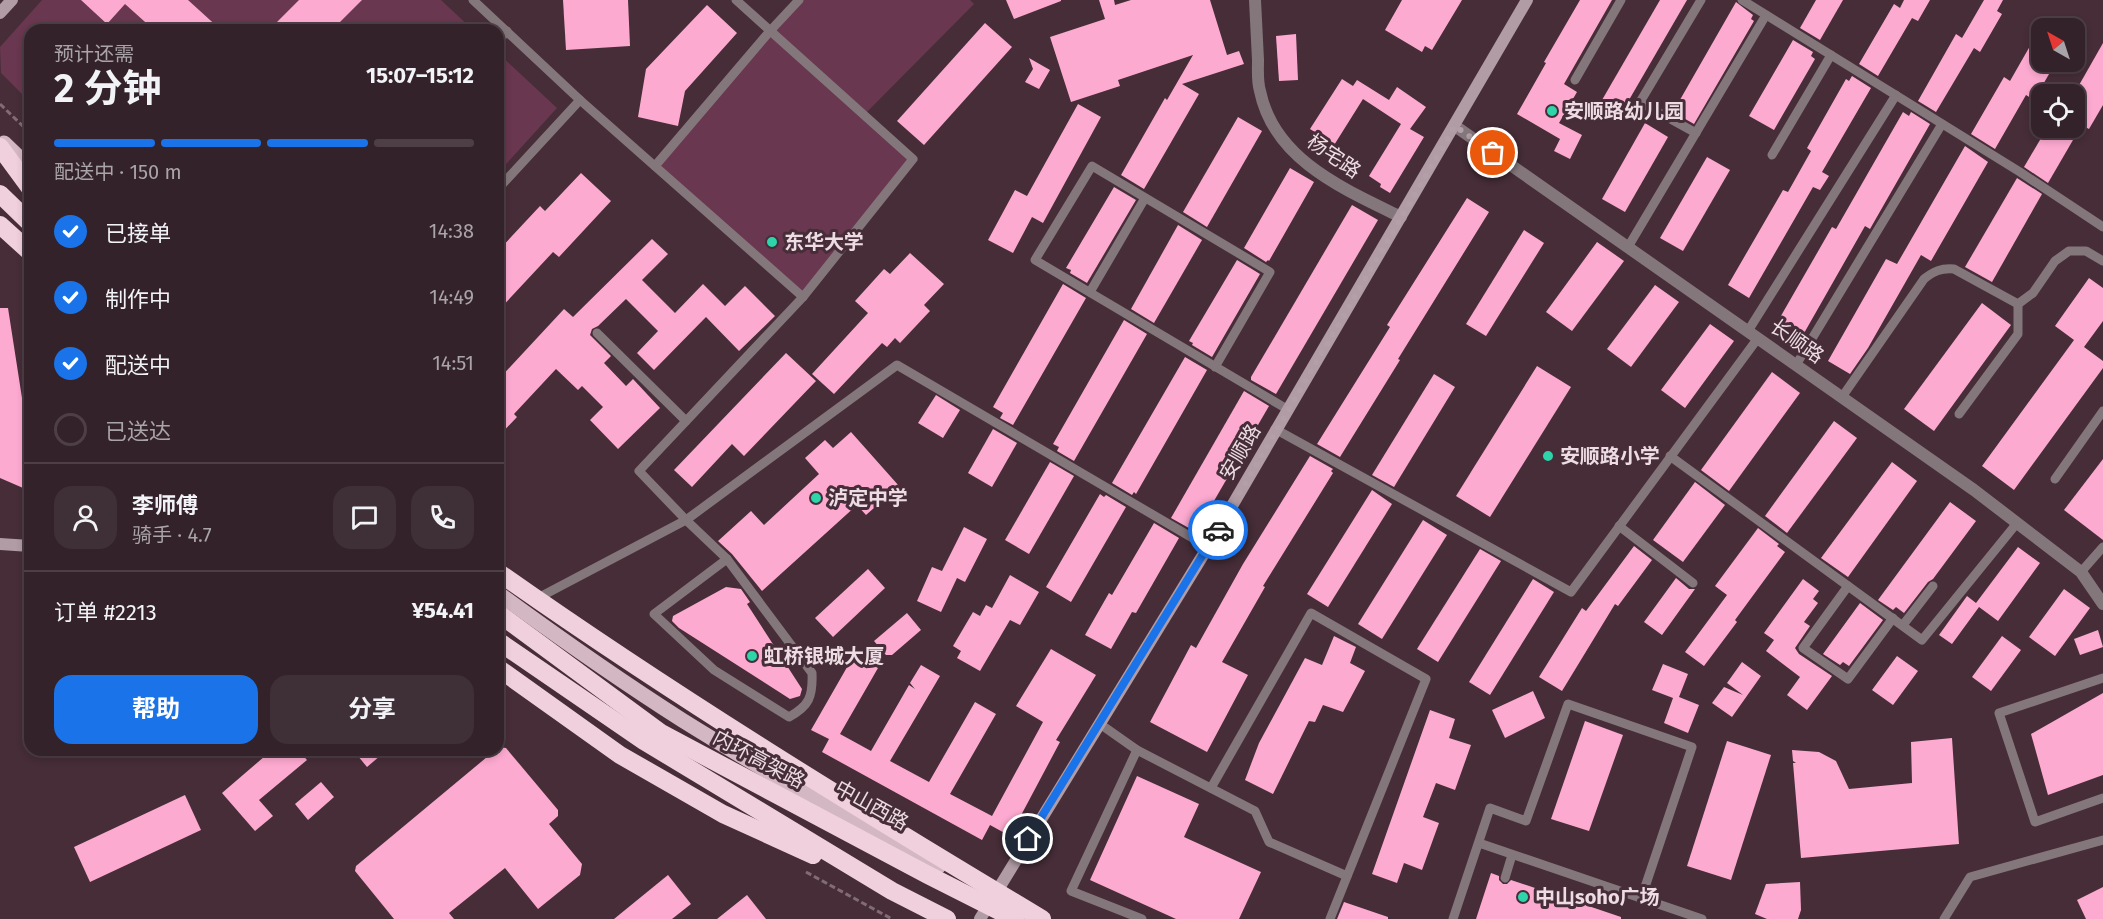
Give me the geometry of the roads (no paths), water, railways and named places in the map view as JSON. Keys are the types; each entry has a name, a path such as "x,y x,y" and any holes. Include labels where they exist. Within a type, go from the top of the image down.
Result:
{"highway":[{"path":"0,147 24,180"},
{"path":"0,167 24,192"},
{"path":"0,193 24,216"},
{"path":"0,225 24,247"},
{"path":"504,576 729,727 1042,919"},
{"name":"内环高架路","path":"504,617 661,733 927,875 1016,919"},
{"path":"504,645 645,741 892,891"},
{"path":"504,672 620,755 723,813 892,891 946,919"}],"main road":[{"path":"0,139 24,162"},
{"name":"中山西路","path":"504,598 682,720 846,816 993,896 1053,919"},
{"path":"504,642 539,669 732,799 946,919"}],"street":[{"path":"0,13 12,0"},
{"name":"杨宅路","path":"1256,0 1259,89 1264,108 1280,137 1301,160 1339,186 1401,217"},
{"name":"安顺路","path":"980,919 1208,547 1527,0"},
{"name":"长顺路","path":"1455,126 1974,489 2081,572 2103,604"},
{"path":"0,544 24,546"}],"lane":[{"path":"473,0 499,24"},
{"path":"727,559 654,614 714,670 789,717 805,708 813,688 812,673 727,559 639,471 803,297 913,159 736,0"},
{"path":"655,166 770,30 799,0"},
{"path":"1575,80 1621,0"},
{"path":"1696,133 1640,102 1701,0"},
{"path":"1742,0 2020,172 2103,227"},
{"path":"1628,247 1766,15"},
{"path":"504,28 580,100 803,297"},
{"path":"504,34 507,31"},
{"path":"1772,155 1831,55"},
{"path":"1275,429 1571,592 1670,456 1753,335 1896,95"},
{"path":"504,182 580,100"},
{"path":"1796,365 1942,124"},
{"path":"1215,367 1269,272 1092,166 1035,260 1215,367 1287,409"},
{"path":"1090,292 1145,198"},
{"path":"2018,304 2032,293 2055,261 2069,251 2085,251 2103,261"},
{"path":"1842,397 1924,279 1931,273 1942,268 1954,269 2018,304"},
{"path":"1959,414 2018,334 2018,304"},
{"path":"597,333 686,421"},
{"path":"536,599 686,520 897,365 1208,547"},
{"path":"2055,479 2103,411"},
{"path":"1670,456 1922,640 2017,523"},
{"path":"1619,526 1693,583"},
{"path":"2081,572 2103,547"},
{"path":"1848,586 1803,648 1848,679 1893,618"},
{"path":"1903,625 1933,586"},
{"path":"1211,788 1311,614 1426,679 1330,919"},
{"path":"2103,678 2000,713 2035,822 2103,798"},
{"path":"1453,919 1490,808 1526,820 1568,704 1692,747 1641,899"},
{"path":"1100,724 1137,750 1255,812 1269,842 1347,876"},
{"path":"1137,750 1071,891 1142,919"},
{"path":"1944,919 1970,878 2103,840"},
{"path":"1479,843 1702,919"},
{"path":"1504,878 1512,855"}],"place":[{"name":"安顺路幼儿园","path":"1552,111"},
{"name":"东华大学","path":"772,242"},
{"name":"安顺路小学","path":"1548,456"},
{"name":"泸定中学","path":"816,498"},
{"name":"虹桥银城大厦","path":"752,656"},
{"name":"中山soho广场","path":"1523,897"}]}
